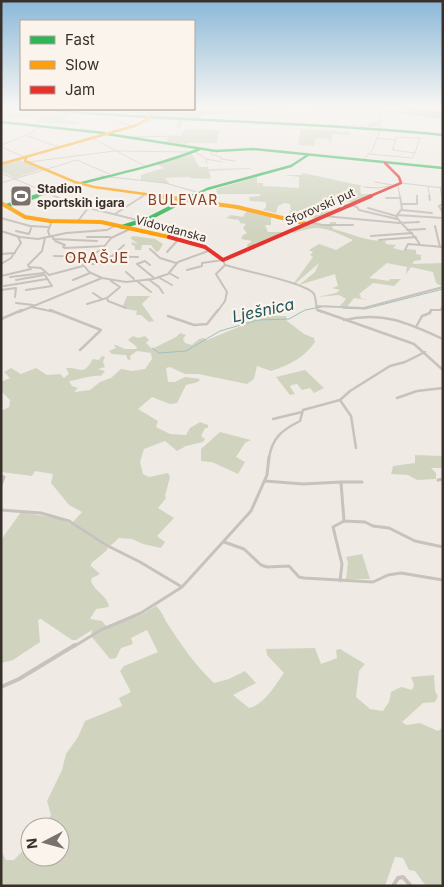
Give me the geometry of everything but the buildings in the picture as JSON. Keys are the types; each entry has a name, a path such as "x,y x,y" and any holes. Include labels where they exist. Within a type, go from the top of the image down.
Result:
{"street":[{"path":"5,148 77,183 104,190 248,208 322,225 353,225"},
{"path":"29,161 55,148"},
{"path":"111,148 143,165"},
{"path":"184,148 196,151 206,159 207,163"},
{"path":"362,160 370,154 372,148"},
{"path":"393,148 392,150 415,153"},
{"path":"370,154 412,158 417,148"},
{"path":"1,164 116,151 250,149 443,168"},
{"path":"211,150 210,153 222,157 221,159 234,162"},
{"path":"4,204 196,151"},
{"path":"1,231 18,237 45,238 108,230 142,221 200,193 293,165 308,155"},
{"path":"210,159 216,156"},
{"path":"206,159 222,162"},
{"path":"1,184 77,160 109,174"},
{"path":"385,163 399,177 400,182 441,188 443,203 439,206 443,213"},
{"path":"1,173 46,193 88,208 142,221"},
{"path":"101,176 168,184 200,193"},
{"path":"375,182 398,186 402,210"},
{"name":"Sforovski put","path":"224,262 400,182"},
{"path":"364,187 380,188 394,185"},
{"path":"428,187 430,200"},
{"path":"115,214 145,195"},
{"path":"400,204 418,204 417,195"},
{"path":"386,198 400,198"},
{"name":"Vidovdanska","path":"4,204 21,216 52,221 94,221 196,243 220,255 224,262 308,289 315,295 316,308"},
{"path":"350,205 358,207 359,210 396,217 443,218"},
{"path":"78,221 88,208"},
{"path":"368,208 396,217 399,223 416,237 420,245"},
{"path":"396,217 402,210"},
{"path":"402,210 432,213"},
{"path":"324,216 399,223 419,222"},
{"path":"1,218 32,226 49,227"},
{"path":"52,221 48,232 54,241 64,245 63,248 105,246"},
{"path":"16,231 29,234 32,226"},
{"path":"405,250 407,244 441,247 435,226"},
{"path":"86,237 112,237 130,229"},
{"path":"407,230 426,229"},
{"path":"371,236 412,233"},
{"path":"1,264 10,260 15,253 21,243 18,237"},
{"path":"52,237 96,241"},
{"path":"83,265 91,256 105,246 112,237"},
{"path":"379,240 416,237"},
{"path":"34,268 28,265 42,251 45,238"},
{"path":"167,252 178,240"},
{"path":"112,256 124,245"},
{"path":"150,249 160,258 176,263"},
{"path":"108,280 153,278 169,273 176,263 211,250"},
{"path":"1,254 15,253"},
{"path":"54,256 138,257"},
{"path":"150,265 145,261 137,264 153,278"},
{"path":"187,270 202,266 202,263 224,262"},
{"path":"168,316 194,325 207,324 225,301 227,292 216,274 224,262"},
{"path":"10,278 45,274 53,275 83,265 101,264"},
{"path":"83,265 90,273 117,283 120,287 107,298 87,304"},
{"path":"1,276 41,268 52,286 26,290"},
{"path":"126,272 151,292"},
{"path":"73,280 90,273"},
{"path":"169,273 178,278"},
{"path":"16,280 45,274"},
{"path":"158,276 172,285"},
{"path":"1,319 102,278"},
{"path":"148,279 159,287 163,294"},
{"path":"4,286 47,280"},
{"path":"316,308 364,308 443,287"},
{"path":"1,290 16,288 15,296"},
{"path":"93,293 102,299"},
{"path":"107,298 109,302 126,308"},
{"path":"16,303 33,305"},
{"path":"30,307 53,311 101,330 80,350"},
{"path":"416,327 422,316 430,313 431,310 441,310 442,307"},
{"path":"316,308 343,320 414,344 443,370"},
{"path":"343,320 374,316 416,327 443,339"},
{"path":"273,419 340,400 350,391 390,366 405,362 425,352"},
{"path":"398,398 418,391 443,388"},
{"path":"340,400 350,412 356,433 356,448"},
{"path":"1,687 19,679 101,630 141,613 182,587 254,506 258,493 265,481 271,445 285,429 300,421 302,412"},
{"path":"1,476 4,477 1,485"},
{"path":"438,480 443,479"},
{"path":"265,481 296,484 362,482"},
{"path":"341,482 344,498 344,521"},
{"path":"1,510 41,513 69,521 95,539 156,570 182,587"},
{"path":"340,582 342,564 333,527 344,521 365,522 373,526 388,528 415,542 443,547"},
{"path":"224,542 244,549 261,565 267,567 289,566 299,576 304,578 340,582 373,582 388,575 401,573 443,580"},
{"path":"393,886 398,878 403,877 411,886"}],"green space":[{"path":"192,154 199,167 208,167 208,169 251,169 209,171 211,178 209,179 189,177 165,178 170,184 141,180 141,175 164,168 156,164"},
{"path":"20,160 42,169 15,178 1,171 1,165"},
{"path":"303,173 363,186 360,187 361,194 373,194 353,202 333,201 330,206 323,207 322,209 300,210 292,215 319,215 322,211 334,211 317,218 287,216 291,210 290,204 284,203 278,206 276,213 263,210 266,207 266,202 250,201 249,197 261,196 260,194 205,194 217,193 216,189 257,177 257,183 263,183 263,186 299,188 299,177 284,175 301,175"},
{"path":"247,210 271,216 271,225 265,225 268,232 288,232 248,248 247,245 252,241 241,239 247,233 243,228 246,224 240,223 239,220 226,218 231,215 243,217"},
{"path":"330,222 336,222 336,226 332,226 333,229 377,241 385,241 386,244 396,245 393,248 405,251 406,249 416,250 416,254 421,255 421,260 414,261 413,264 443,263 443,287 436,283 433,272 411,267 406,274 407,267 387,263 369,278 389,281 390,279 401,279 394,286 373,283 359,294 360,298 368,300 354,298 347,307 340,306 346,299 339,295 318,297 336,293 340,290 332,288 338,286 335,274 299,285 315,272 319,263 294,283 313,257 310,255 313,252 309,250 319,244 336,250 353,240 318,228 292,232 311,223 330,226"},
{"path":"133,236 155,239 163,244 159,251 156,252 151,245 142,245 141,250 135,250 135,246 131,242 138,244 130,238"},
{"path":"127,296 150,296 142,304 154,321 149,322 141,315 136,315 137,311 122,308"},
{"path":"286,316 287,321 304,334 314,338 315,342 301,357 284,366 271,371 257,366 254,379 247,384 198,374 185,374 170,367 166,368 168,382 175,382 185,377 200,379 198,382 186,385 177,403 170,404 152,397 138,409 158,421 156,427 170,434 186,435 190,428 200,422 208,425 208,428 205,428 201,436 205,439 203,442 186,446 177,451 165,441 144,449 140,462 143,474 149,477 168,473 170,477 166,498 158,508 174,518 157,536 165,542 161,548 143,544 132,539 119,538 110,546 73,522 82,512 69,505 51,483 53,474 35,471 32,476 1,472 1,411 9,407 10,400 1,391 1,382 10,378 4,372 11,368 21,374 36,368 47,375 60,374 64,378 69,374 66,368 81,370 86,368 93,359 99,360 102,356 105,357 103,362 105,367 98,369 105,371 101,376 69,381 72,386 78,388 74,392 90,390 100,382 111,378 121,369 132,371 145,369 152,359 151,353 137,351 128,360 126,355 112,354 109,351 116,348 114,345 125,349 136,349 137,347 128,340 133,336 138,338 145,336 149,340 146,343 152,349 180,333 186,335 183,339 185,343 192,345 199,339 204,338 207,340 241,326 253,317"},
{"path":"305,370 324,388 314,393 310,388 302,390 297,384 291,385 290,387 295,394 290,395 276,377"},
{"path":"220,432 251,440 245,443 236,457 245,462 238,474 212,462 201,461 201,449"},
{"path":"415,455 443,456 443,468 431,468 436,473 436,479 417,480 408,475 391,474 393,466 415,463"},
{"path":"21,512 56,518 71,524 108,548 91,564 100,574 92,578 91,581 106,600 109,607 96,609 90,619 102,621 106,626 141,615 156,606 190,656 214,683 229,679 245,671 256,683 233,695 249,708 265,699 284,673 267,655 266,649 315,648 321,664 337,658 336,650 340,649 365,664 359,671 356,697 370,709 383,711 389,702 391,692 401,687 412,690 414,685 411,677 434,675 435,691 438,696 435,702 423,703 402,722 407,725 420,723 438,731 443,727 443,886 426,886 415,871 409,870 403,858 395,857 385,886 1,886 1,851 6,860 14,860 20,854 20,867 70,867 70,817 50,817 51,815 47,801 62,770 66,754 78,737 85,721 122,706 119,698 131,692 120,671 124,666 158,652 147,630 131,638 133,644 121,648 116,658 110,659 91,636 92,630 76,640 72,640 41,619 38,620 40,642 13,660 1,663 1,540"},
{"path":"362,554 370,579 346,579 348,562 346,557"}],"waterway":[{"name":"Lješnica","path":"343,308 365,309 443,289"},
{"name":"Lješnica","path":"152,348 159,353 186,351 220,331 258,320 289,319 305,310 321,307"}],"traffic: fast":[{"path":"199,148 216,151 253,149 443,168"},
{"path":"6,206 77,183 182,156 200,149"},
{"path":"122,227 150,218 207,189 291,166 308,155"}],"traffic: slow":[{"path":"1,164 56,148"},
{"path":"26,158 25,161 75,182 94,187 237,207 307,224"},
{"path":"1,203 25,217 50,221 101,222 169,237"}],"traffic: jam":[{"path":"169,237 205,247 223,260 401,183 399,177 385,163"}],"place":[{"name":"Stadion sportskih igara","path":"21,196"}],"district":[{"name":"BULEVAR","path":"183,200"},
{"name":"ORAŠJE","path":"97,258"}]}
